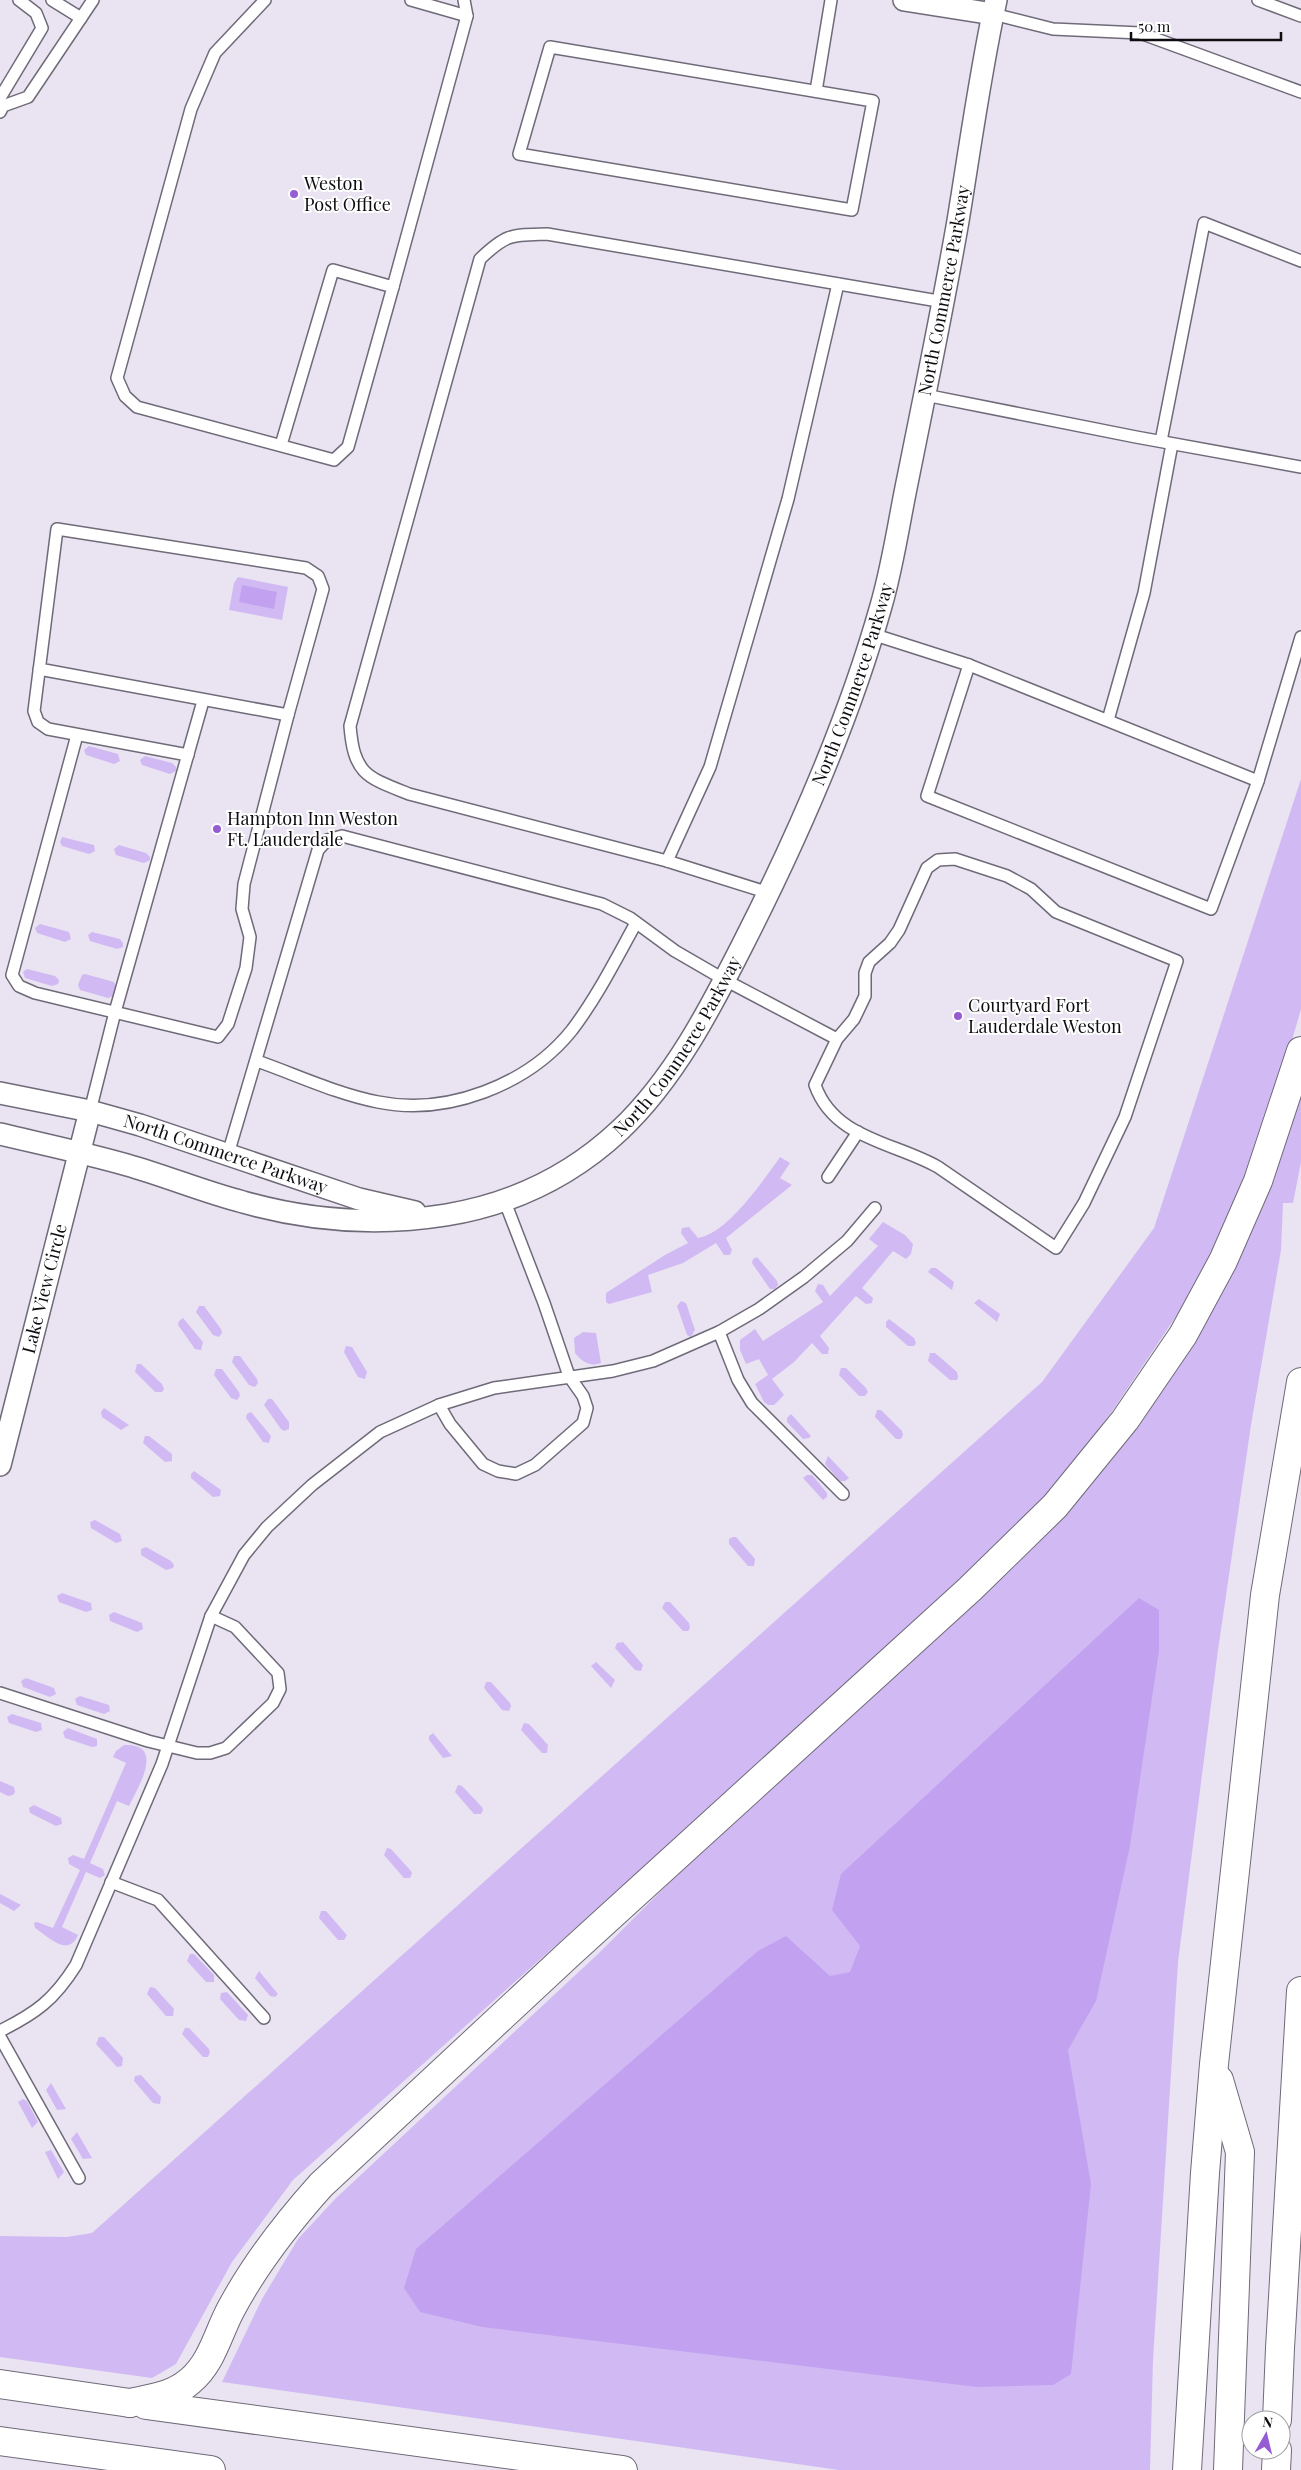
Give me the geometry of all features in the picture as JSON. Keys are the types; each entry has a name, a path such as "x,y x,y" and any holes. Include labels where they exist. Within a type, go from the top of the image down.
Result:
{"main road":[{"path":"130,2403 175,2393 192,2380 208,2360 231,2309 257,2266 290,2220 321,2186 633,1895 970,1589 1055,1506 1125,1420 1183,1335 1223,1261 1258,1181 1301,1051"},
{"path":"1187,2470 1205,2173 1214,2064 1265,1595 1301,1382"},
{"path":"1278,2410 1280,2348 1301,1991"},
{"path":"1214,2064 1240,2152 1228,2470"},
{"path":"0,2384 623,2470"},
{"path":"0,2441 211,2470"}],"street":[{"path":"904,0 995,7"},
{"name":"North Commerce Parkway","path":"0,1134 126,1164 240,1202 316,1218 359,1222 402,1220 450,1214 505,1202 548,1182 588,1157 622,1128 652,1095 677,1061 725,980 769,893 820,779 851,698 882,603 944,302 995,7"},
{"name":"North Commerce Parkway","path":"0,1093 90,1111 228,1154 358,1199 407,1211 450,1214"},
{"name":"Lake View Circle","path":"0,1465 6,1414 80,1153 90,1111"}],"lane":[{"path":"2,103 42,28 36,13 19,0"},
{"path":"52,0 81,18"},
{"path":"2,103 28,97 93,0"},
{"path":"265,0 214,53 191,109 117,378 125,396 137,407 334,460 348,447 467,16 464,0"},
{"path":"411,0 467,16"},
{"path":"816,91 831,0"},
{"path":"1258,0 1301,16"},
{"path":"995,7 1053,29 1140,34 1301,92"},
{"path":"550,47 816,91 873,102 852,210 520,154 550,47"},
{"path":"1108,720 1144,593 1166,443 1204,224 1301,261"},
{"path":"769,893 667,860 409,794 380,783 360,768 352,749 350,726 480,258 500,240 519,234 547,234 944,302"},
{"path":"281,445 333,270 393,287"},
{"path":"667,860 710,768 788,499 838,284"},
{"path":"925,395 1166,443 1301,467"},
{"path":"77,734 12,975 19,986 35,993 218,1037 228,1024 246,968 250,937 242,909 244,884 323,589 318,576 306,568 57,528 34,711 38,722 48,729 77,734 188,755"},
{"path":"872,634 969,665 1258,780"},
{"path":"969,665 927,796 1211,909 1258,780 1301,637"},
{"path":"39,669 203,701 288,715"},
{"path":"90,1111 115,1012 203,701"},
{"path":"228,1154 318,850 327,840 342,836 602,904 636,923 675,951 725,980 837,1040"},
{"path":"955,859 1007,876 1031,889 1056,912 1177,961 1125,1117 1084,1203 1056,1248 930,1162 880,1143 836,1119 821,1100 815,1085 837,1040 854,1019 865,996 865,973 869,962 890,944 899,930 927,868 938,860 955,859"},
{"path":"257,1061 348,1094 380,1102 420,1106 463,1099 500,1085 537,1063 571,1031 595,995 636,923"},
{"path":"828,1177 858,1132"},
{"path":"439,1405 450,1424 484,1464 498,1472 516,1474 535,1465 583,1423 587,1408 583,1396 569,1376 544,1303 505,1202"},
{"path":"0,2031 26,2018 61,1988 76,1965 162,1764 211,1616 244,1555 267,1527 312,1486 380,1432 439,1405 494,1388 613,1371 653,1361 719,1332 759,1309 804,1277 847,1241 875,1208"},
{"path":"719,1332 738,1380 752,1403 843,1494"},
{"path":"0,1693 148,1741 168,1744 197,1753 226,1748 274,1703 280,1689 278,1673 235,1627 211,1616"},
{"path":"111,1882 158,1900 264,2018"},
{"path":"0,2037 79,2178"}],"shaded area":[{"path":"238,577 288,587 282,620 229,610 234,583"},
{"path":"242,585 277,592 274,609 239,602"},
{"path":"89,746 118,754 120,761 114,764 86,755 84,750"},
{"path":"145,756 172,763 176,767 176,771 170,774 142,765 140,760"},
{"path":"1301,779 1301,1009 1257,1161 1216,1257 1115,1407 1060,1482 993,1555 293,2180 232,2262 176,2364 152,2378 0,2357 0,2236 67,2237 92,2233 1042,1382 1154,1228"},
{"path":"62,837 94,845 95,851 89,854 62,846 60,842"},
{"path":"119,845 146,853 150,860 144,863 116,855 114,849"},
{"path":"40,924 69,932 71,939 65,942 37,933 35,928"},
{"path":"92,932 120,939 123,947 117,949 90,941 88,935"},
{"path":"27,969 55,976 59,980 58,984 52,986 25,978 23,972"},
{"path":"85,974 114,982 116,987 113,996 108,998 80,990 78,985 82,975"},
{"path":"1301,1090 1301,1162 1293,1203 1283,1203 1281,1250 1251,1425 1218,1650 1178,1962 1153,2360 1150,2470 839,2470 222,2382 262,2299 298,2239 336,2198 598,1954 783,1769 1122,1440"},
{"path":"780,1157 790,1163 780,1178 792,1185 726,1238 732,1250 730,1255 724,1255 716,1243 683,1263 648,1275 652,1292 609,1304 606,1302 606,1293 665,1255 688,1243 681,1233 682,1228 689,1227 698,1238 721,1227 744,1205"},
{"path":"883,1222 905,1235 913,1244 911,1254 906,1259 893,1251 862,1288 873,1298 872,1303 866,1304 856,1296 820,1336 829,1348 828,1354 822,1354 812,1343 794,1362 772,1379 784,1395 774,1405 768,1405 764,1402 755,1384 768,1375 759,1359 746,1364 740,1350 740,1340 755,1329 763,1341 823,1302 815,1291 818,1284 823,1285 830,1296 878,1246 869,1239"},
{"path":"757,1257 777,1281 778,1285 775,1289 770,1289 752,1263 753,1259"},
{"path":"931,1268 936,1268 954,1282 952,1290 928,1272"},
{"path":"979,1299 1000,1314 997,1322 974,1303"},
{"path":"681,1301 686,1303 695,1330 691,1337 687,1335 677,1306"},
{"path":"199,1306 204,1306 221,1329 222,1333 219,1337 213,1335 196,1312"},
{"path":"183,1318 203,1342 201,1350 195,1349 178,1325 179,1321"},
{"path":"889,1319 914,1338 916,1343 914,1346 908,1346 886,1327 886,1322"},
{"path":"583,1332 596,1333 601,1363 586,1363 575,1353 574,1338"},
{"path":"346,1346 352,1347 367,1372 365,1379 358,1377 344,1352"},
{"path":"930,1353 935,1353 957,1372 957,1380 950,1380 928,1361"},
{"path":"234,1356 240,1356 257,1379 258,1383 255,1387 249,1385 232,1362"},
{"path":"137,1364 141,1364 162,1384 164,1389 162,1392 155,1392 135,1372"},
{"path":"841,1368 846,1368 866,1388 868,1392 865,1396 859,1396 839,1375"},
{"path":"216,1369 222,1369 239,1392 240,1396 237,1400 231,1398 214,1375"},
{"path":"268,1399 272,1399 289,1422 289,1429 284,1431 281,1429 264,1405"},
{"path":"104,1408 129,1425 121,1430 102,1417 101,1412"},
{"path":"877,1410 881,1410 902,1431 901,1439 896,1439 875,1417"},
{"path":"251,1412 271,1436 269,1443 263,1442 246,1418 247,1414"},
{"path":"791,1414 811,1436 809,1438 803,1439 787,1422 787,1418"},
{"path":"145,1436 149,1436 172,1454 172,1461 165,1462 143,1443"},
{"path":"828,1456 849,1478 845,1481 840,1481 825,1464"},
{"path":"194,1471 221,1490 220,1496 213,1497 191,1478 191,1474"},
{"path":"807,1475 812,1475 827,1493 827,1497 823,1500 803,1478"},
{"path":"95,1520 120,1534 122,1541 116,1543 91,1528 90,1522"},
{"path":"736,1537 755,1559 754,1566 748,1566 729,1544 729,1539"},
{"path":"146,1547 171,1561 174,1565 173,1568 166,1570 141,1555 141,1549"},
{"path":"62,1593 91,1603 92,1610 86,1612 59,1602 57,1596"},
{"path":"1139,1598 1159,1610 1159,1651 1130,1846 1096,2001 1068,2050 1091,2184 1071,2374 1053,2385 977,2387 482,2327 420,2312 404,2288 416,2249 758,1951 786,1936 830,1976 850,1972 860,1946 832,1910 841,1874"},
{"path":"665,1602 670,1602 689,1623 690,1628 688,1631 683,1631 662,1608"},
{"path":"114,1612 142,1623 143,1629 137,1632 110,1621 109,1615"},
{"path":"623,1642 643,1665 641,1671 635,1670 615,1648 617,1643"},
{"path":"596,1662 615,1680 611,1688 591,1666"},
{"path":"26,1678 54,1688 56,1694 50,1697 23,1687 21,1681"},
{"path":"486,1682 491,1682 510,1703 509,1711 502,1710 484,1688"},
{"path":"80,1696 109,1705 110,1711 104,1714 77,1705 75,1699"},
{"path":"12,1714 41,1723 42,1730 36,1732 9,1723 7,1717"},
{"path":"524,1723 529,1724 548,1745 547,1753 542,1753 521,1730"},
{"path":"68,1728 97,1739 97,1746 92,1747 65,1738 63,1732"},
{"path":"433,1733 452,1756 443,1758 429,1740 429,1736"},
{"path":"124,1745 137,1746 144,1751 146,1768 129,1806 117,1801 90,1863 103,1869 105,1875 100,1878 86,1872 62,1927 78,1935 74,1942 69,1945 58,1944 35,1928 34,1923 37,1922 53,1928 80,1870 69,1864 68,1858 73,1855 84,1859 126,1763 113,1757 116,1751"},
{"path":"0,1781 14,1787 15,1792 13,1795 8,1796 0,1792"},
{"path":"458,1785 462,1786 482,1807 481,1814 474,1814 455,1792"},
{"path":"34,1805 61,1818 62,1824 56,1826 30,1813 29,1808"},
{"path":"387,1848 391,1849 410,1870 412,1873 410,1878 404,1878 384,1855"},
{"path":"0,1894 21,1905 14,1911 0,1903"},
{"path":"321,1911 326,1911 347,1935 344,1940 338,1940 319,1918"},
{"path":"190,1954 194,1954 214,1975 214,1982 206,1982 187,1961"},
{"path":"259,1971 278,1994 275,1997 270,1996 255,1978"},
{"path":"150,1987 155,1988 174,2009 173,2016 166,2016 147,1994"},
{"path":"227,1992 248,2015 246,2021 239,2020 220,1999 221,1993"},
{"path":"185,2028 189,2028 209,2049 208,2057 203,2057 182,2034"},
{"path":"99,2037 104,2037 123,2058 122,2066 117,2067 96,2044"},
{"path":"141,2075 161,2097 160,2104 153,2103 134,2081 135,2076"},
{"path":"51,2083 66,2109 57,2110 46,2090"},
{"path":"23,2099 27,2101 38,2122 32,2128 18,2102"},
{"path":"77,2132 92,2158 83,2159 71,2139"},
{"path":"51,2150 64,2172 58,2179 45,2152"}],"place":[{"name":"Weston Post Office","path":"294,194"},
{"name":"Hampton Inn Weston Ft. Lauderdale","path":"217,829"},
{"name":"Courtyard Fort Lauderdale Weston","path":"958,1016"}]}
